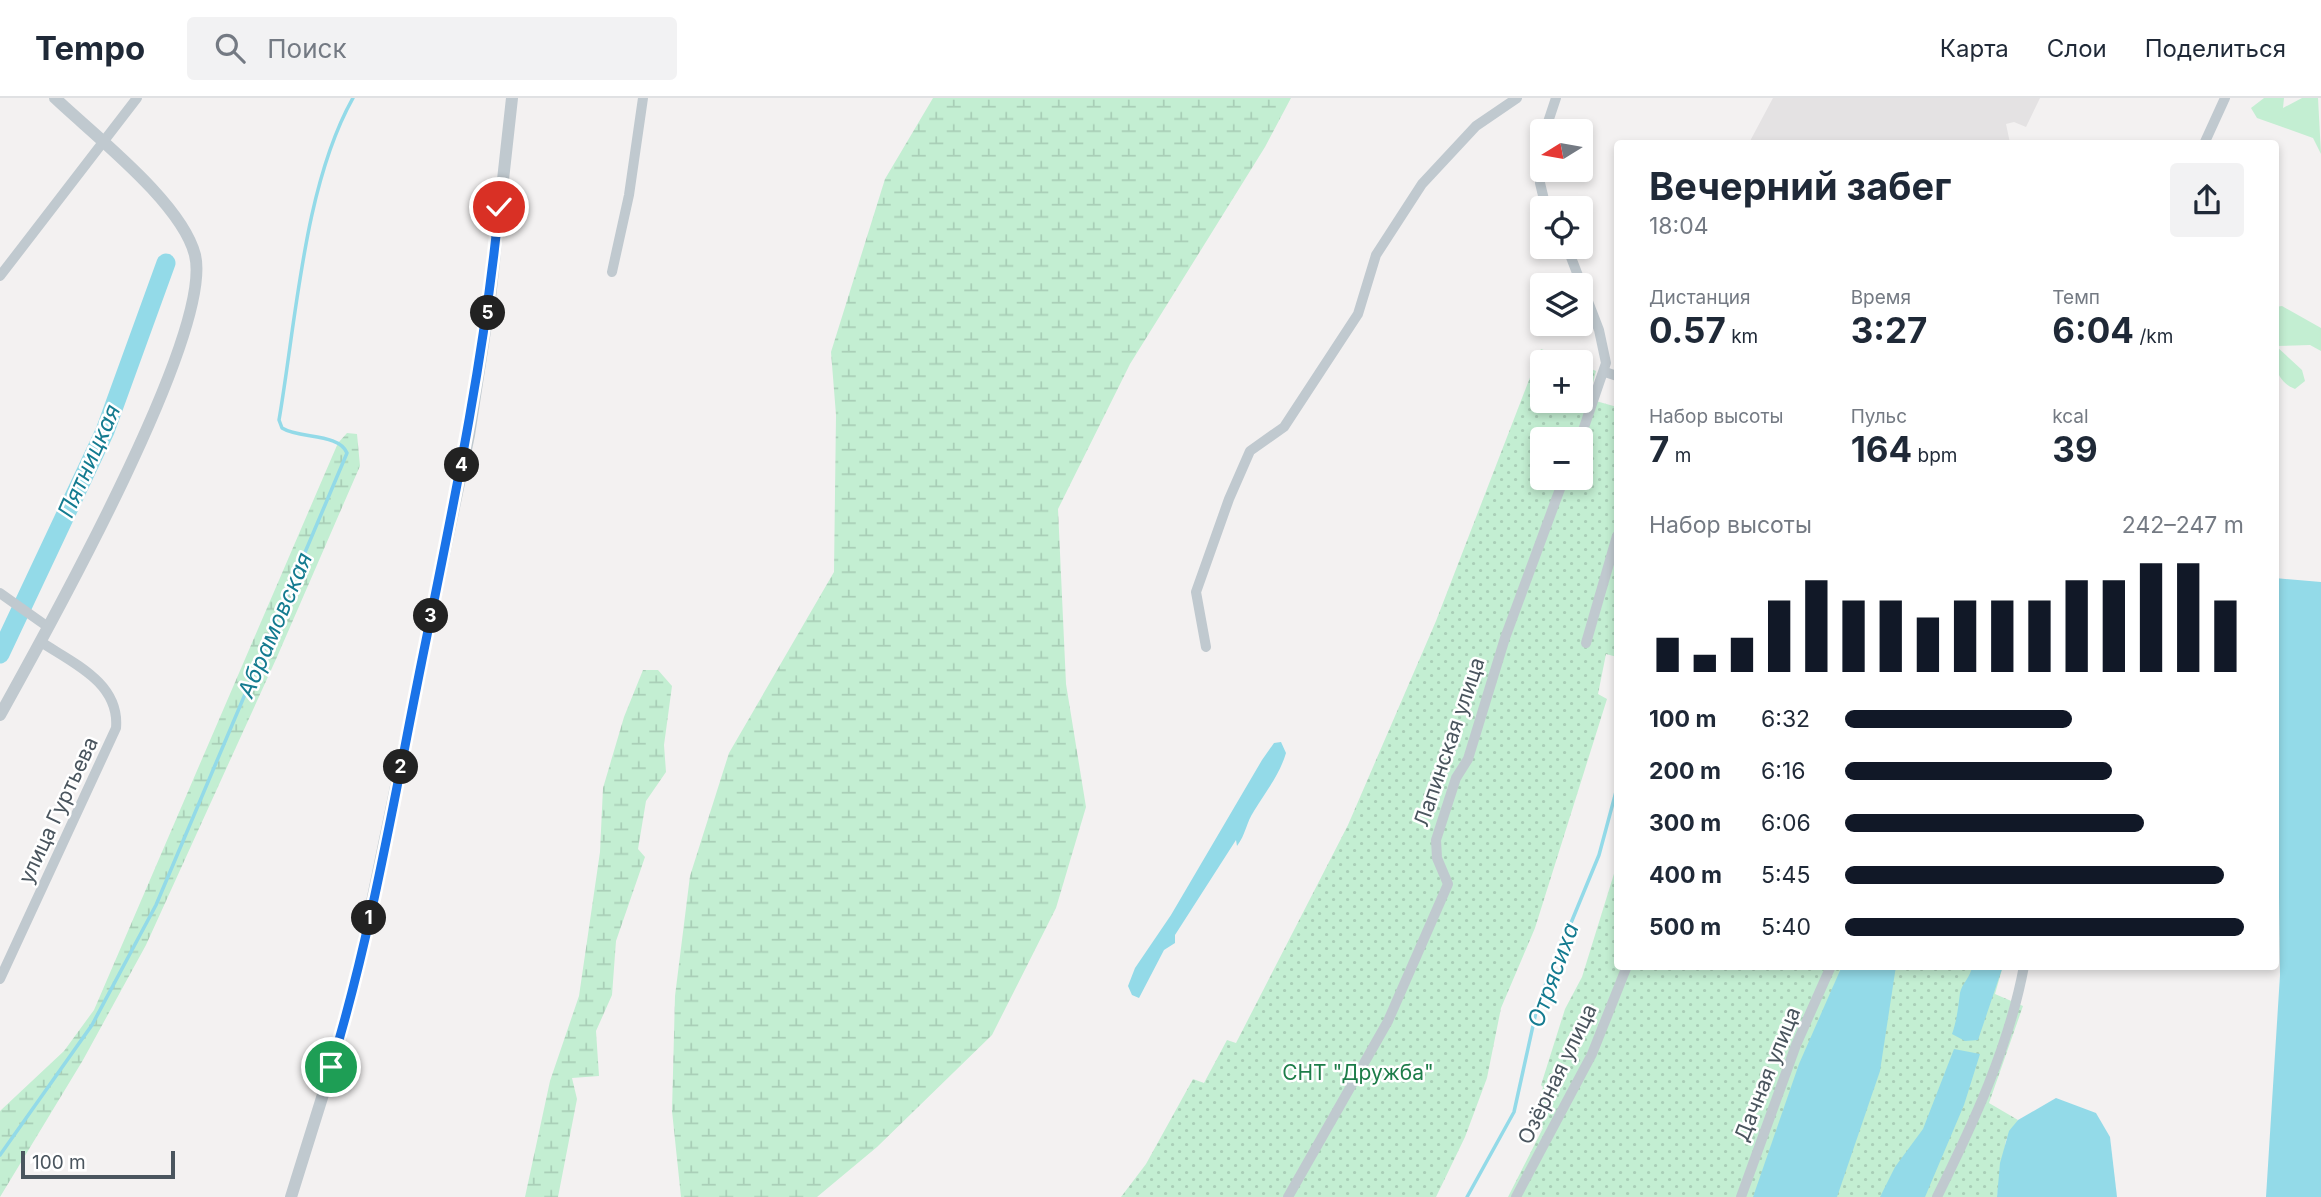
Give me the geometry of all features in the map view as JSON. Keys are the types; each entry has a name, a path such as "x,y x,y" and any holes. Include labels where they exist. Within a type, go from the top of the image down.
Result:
{"street":[{"path":"0,715 41,642 124,476 177,353 196,292 197,269 190,243 167,207 55,98"},
{"path":"0,276 137,98"},
{"path":"291,1197 340,1040 362,950 469,435 490,298 512,98"},
{"path":"612,272 629,195 643,98"},
{"path":"1206,647 1196,592 1229,499 1250,451 1284,427 1358,314 1376,255 1422,184 1476,126 1517,98"},
{"path":"1549,119 1556,98"},
{"path":"2206,140 2225,98"},
{"path":"1572,259 1599,330 1605,372 1584,427"},
{"path":"1605,372 1614,375"},
{"name":"Лапинская улица","path":"1288,1197 1388,1021 1448,884 1437,858 1436,840 1456,778 1468,758 1505,638 1560,490"},
{"path":"1586,643 1614,546"},
{"path":"0,593 48,626"},
{"name":"улица Гуртьева","path":"0,979 116,729 115,707 107,690 92,676 41,642"},
{"name":"Озёрная улица","path":"1516,1197 1592,1054 1625,970"},
{"name":"Дачная улица","path":"1741,1197 1796,1045 1829,970"},
{"path":"1937,1197 1973,1118 2004,1039 2015,1010 2023,970"}],"shaded area":[{"path":"1773,98 2040,98 2026,127 2014,122 2006,124 2009,140 1751,140"}],"green space":[{"path":"933,98 1291,98 1265,147 1130,364 1058,509 1066,684 1086,807 1056,908 992,1035 877,1147 817,1197 681,1197 672,1111 675,996 690,876 729,753 834,572 836,415 831,352 885,179"},
{"path":"2264,98 2284,98 2283,108 2302,98 2318,98 2321,154 2313,138 2257,118 2251,108"},
{"path":"2279,306 2321,328 2321,351 2310,345 2279,346"},
{"path":"2279,349 2302,370 2305,381 2295,389 2279,375"},
{"name":"СНТ \"Дружба\"","path":"1530,377 1530,413 1593,413 1593,400 1614,406 1614,656 1606,654 1598,694 1607,699 1535,928 1501,1008 1487,1078 1465,1137 1436,1197 1121,1197 1146,1164 1193,1079 1204,1083 1227,1040 1236,1043 1348,825 1436,621"},
{"path":"347,433 357,434 360,466 277,657 146,945 83,1060 0,1197 0,1111 64,1051 94,1010 338,443"},
{"path":"643,670 658,670 672,686 664,745 666,772 646,801 638,849 645,857 616,941 612,995 596,1031 599,1076 572,1078 577,1099 558,1197 525,1197 550,1081 579,996 600,852 603,788 624,717"},
{"path":"1614,874 1614,970 2002,970 1995,994 2023,1006 1989,1103 2018,1120 2006,1140 1997,1197 1508,1197 1543,1128 1532,1121 1543,1087 1541,1085 1565,1009 1582,977"}],"water":[{"path":"2279,578 2321,582 2321,1197 2266,1197 2280,975"},
{"path":"1281,742 1286,753 1283,761 1251,815 1240,842 1237,846 1236,840 1175,935 1175,943 1164,950 1139,998 1132,995 1128,986 1135,968 1171,915 1262,760 1274,743"},
{"path":"1840,970 1895,970 1880,1071 1837,1197 1753,1197 1799,1064"},
{"path":"1971,970 2002,970 1978,1040 1965,1041 1952,1034 1961,989"},
{"path":"1954,1049 1980,1054 1964,1105 1925,1197 1880,1197 1895,1167 1923,1129"},
{"path":"2056,1098 2096,1113 2110,1137 2117,1197 1997,1197 2000,1163 2009,1131 2018,1120"}],"waterway":[{"name":"Абрамовская","path":"0,1155 92,1025 156,905 347,453 336,442 282,428 279,420 304,254 313,212 336,133 353,98"},
{"name":"Пятницкая","path":"0,654 105,431 166,263"},
{"name":"Отрясиха","path":"1467,1197 1514,1112 1538,1003 1599,855 1614,799"}],"route":[{"path":"331,1067 362,950 469,435 489,306 499,207"}]}
